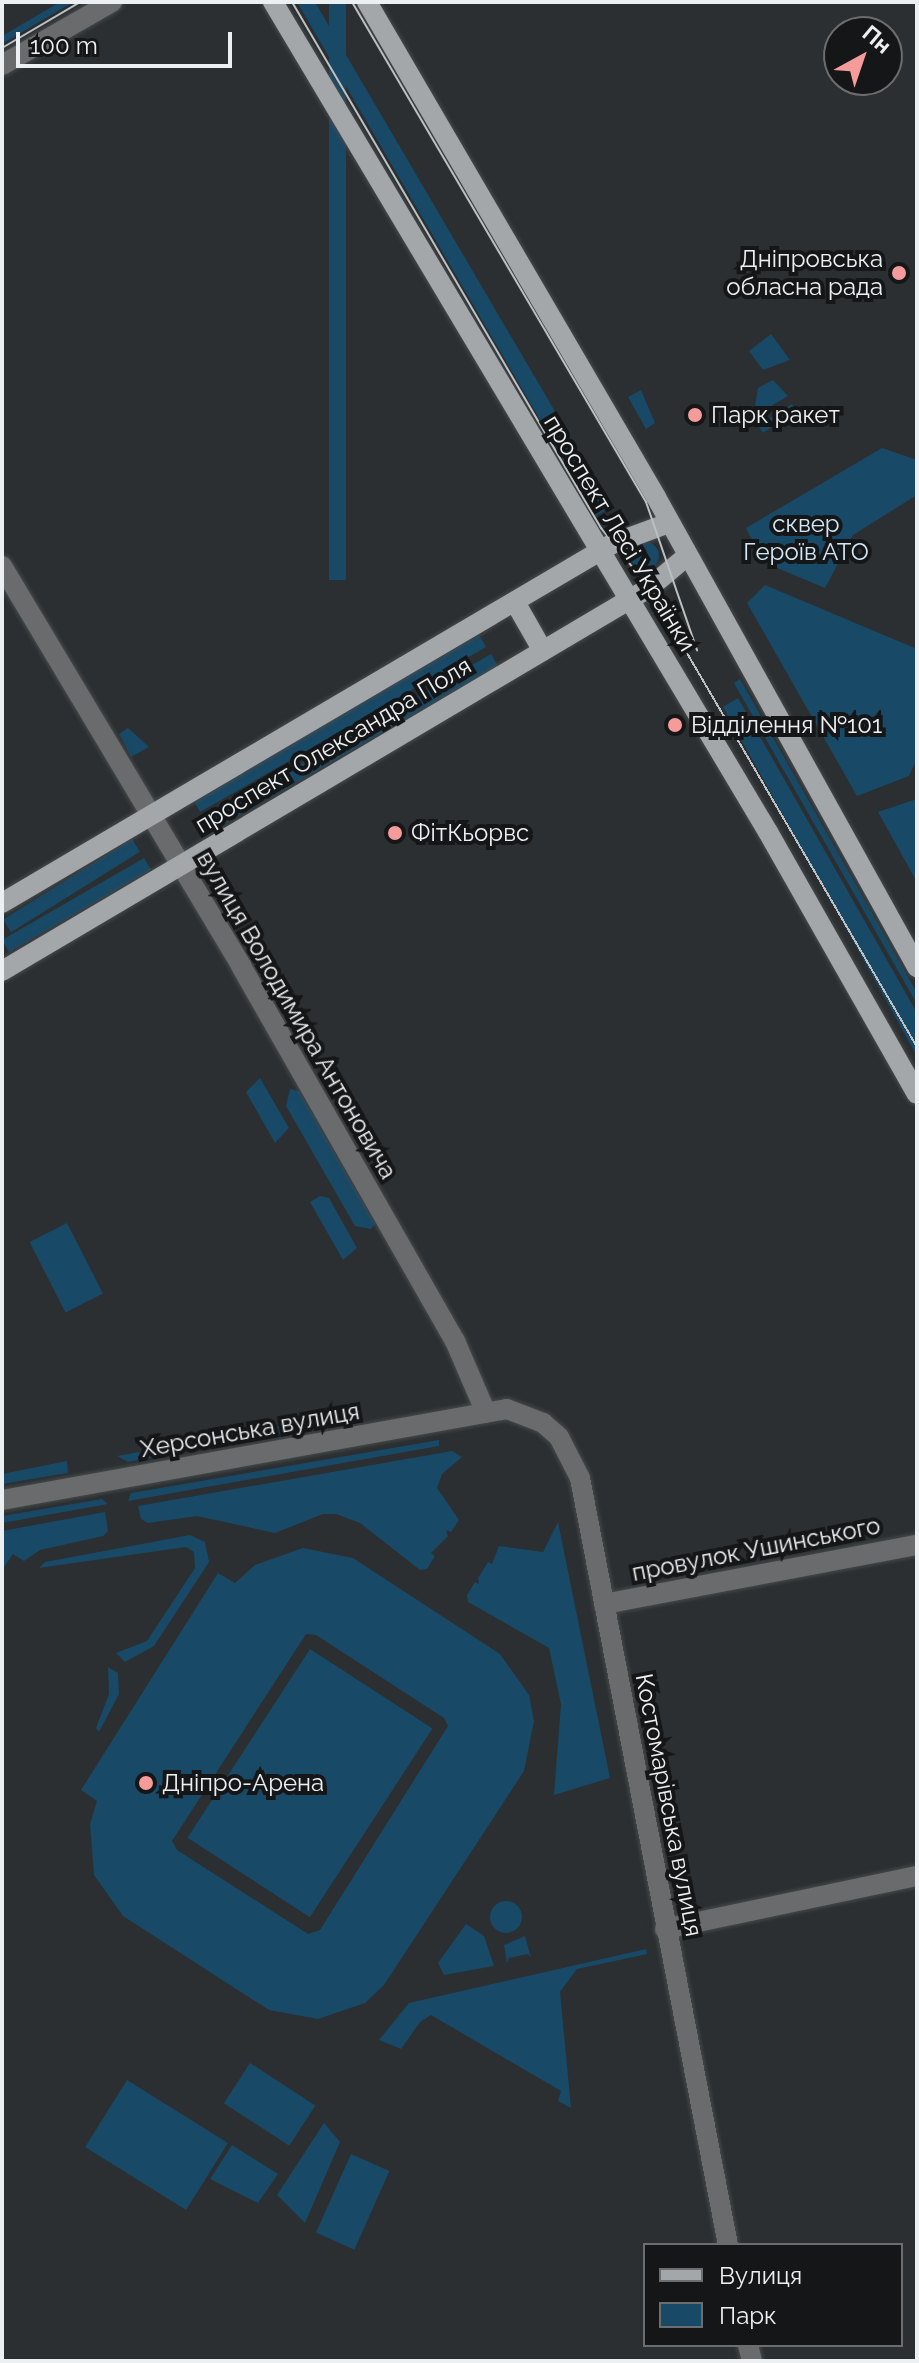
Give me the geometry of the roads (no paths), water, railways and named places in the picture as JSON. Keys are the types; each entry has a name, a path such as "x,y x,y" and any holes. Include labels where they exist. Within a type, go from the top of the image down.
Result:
{"main road":[{"name":"проспект Лесі Українки","path":"273,2 630,600 917,1094"},
{"name":"проспект Лесі Українки","path":"367,2 669,523 917,967"},
{"name":"проспект Олександра Поля","path":"2,903 634,532 669,523"},
{"name":"проспект Олександра Поля","path":"2,971 630,600 686,557"},
{"path":"515,602 543,651"}],"street":[{"path":"2,65 112,2"},
{"name":"вулиця Володимира Антоновича","path":"2,566 152,817 455,1341 486,1413"},
{"name":"Херсонська вулиця","path":"2,1500 507,1409"},
{"name":"Костомарівська вулиця","path":"507,1409 543,1423 571,1455 604,1604 728,2243"},
{"name":"провулок Ушинського","path":"604,1604 917,1545"},
{"path":"665,1929 917,1876"}],"tram line":[{"path":"2,48 80,2"},
{"path":"292,2 601,528 649,588 917,1047"},
{"path":"352,2 646,502 697,650"}],"place":[{"name":"Дніпровська обласна рада","path":"899,273"},
{"name":"Парк ракет","path":"695,415"},
{"name":"Відділення №101","path":"675,725"},
{"name":"ФiтКьорвс","path":"395,833"},
{"name":"Дніпро-Арена","path":"146,1783"}],"park label":[{"name":"сквер Героїв АТО","path":"806,538"}]}
